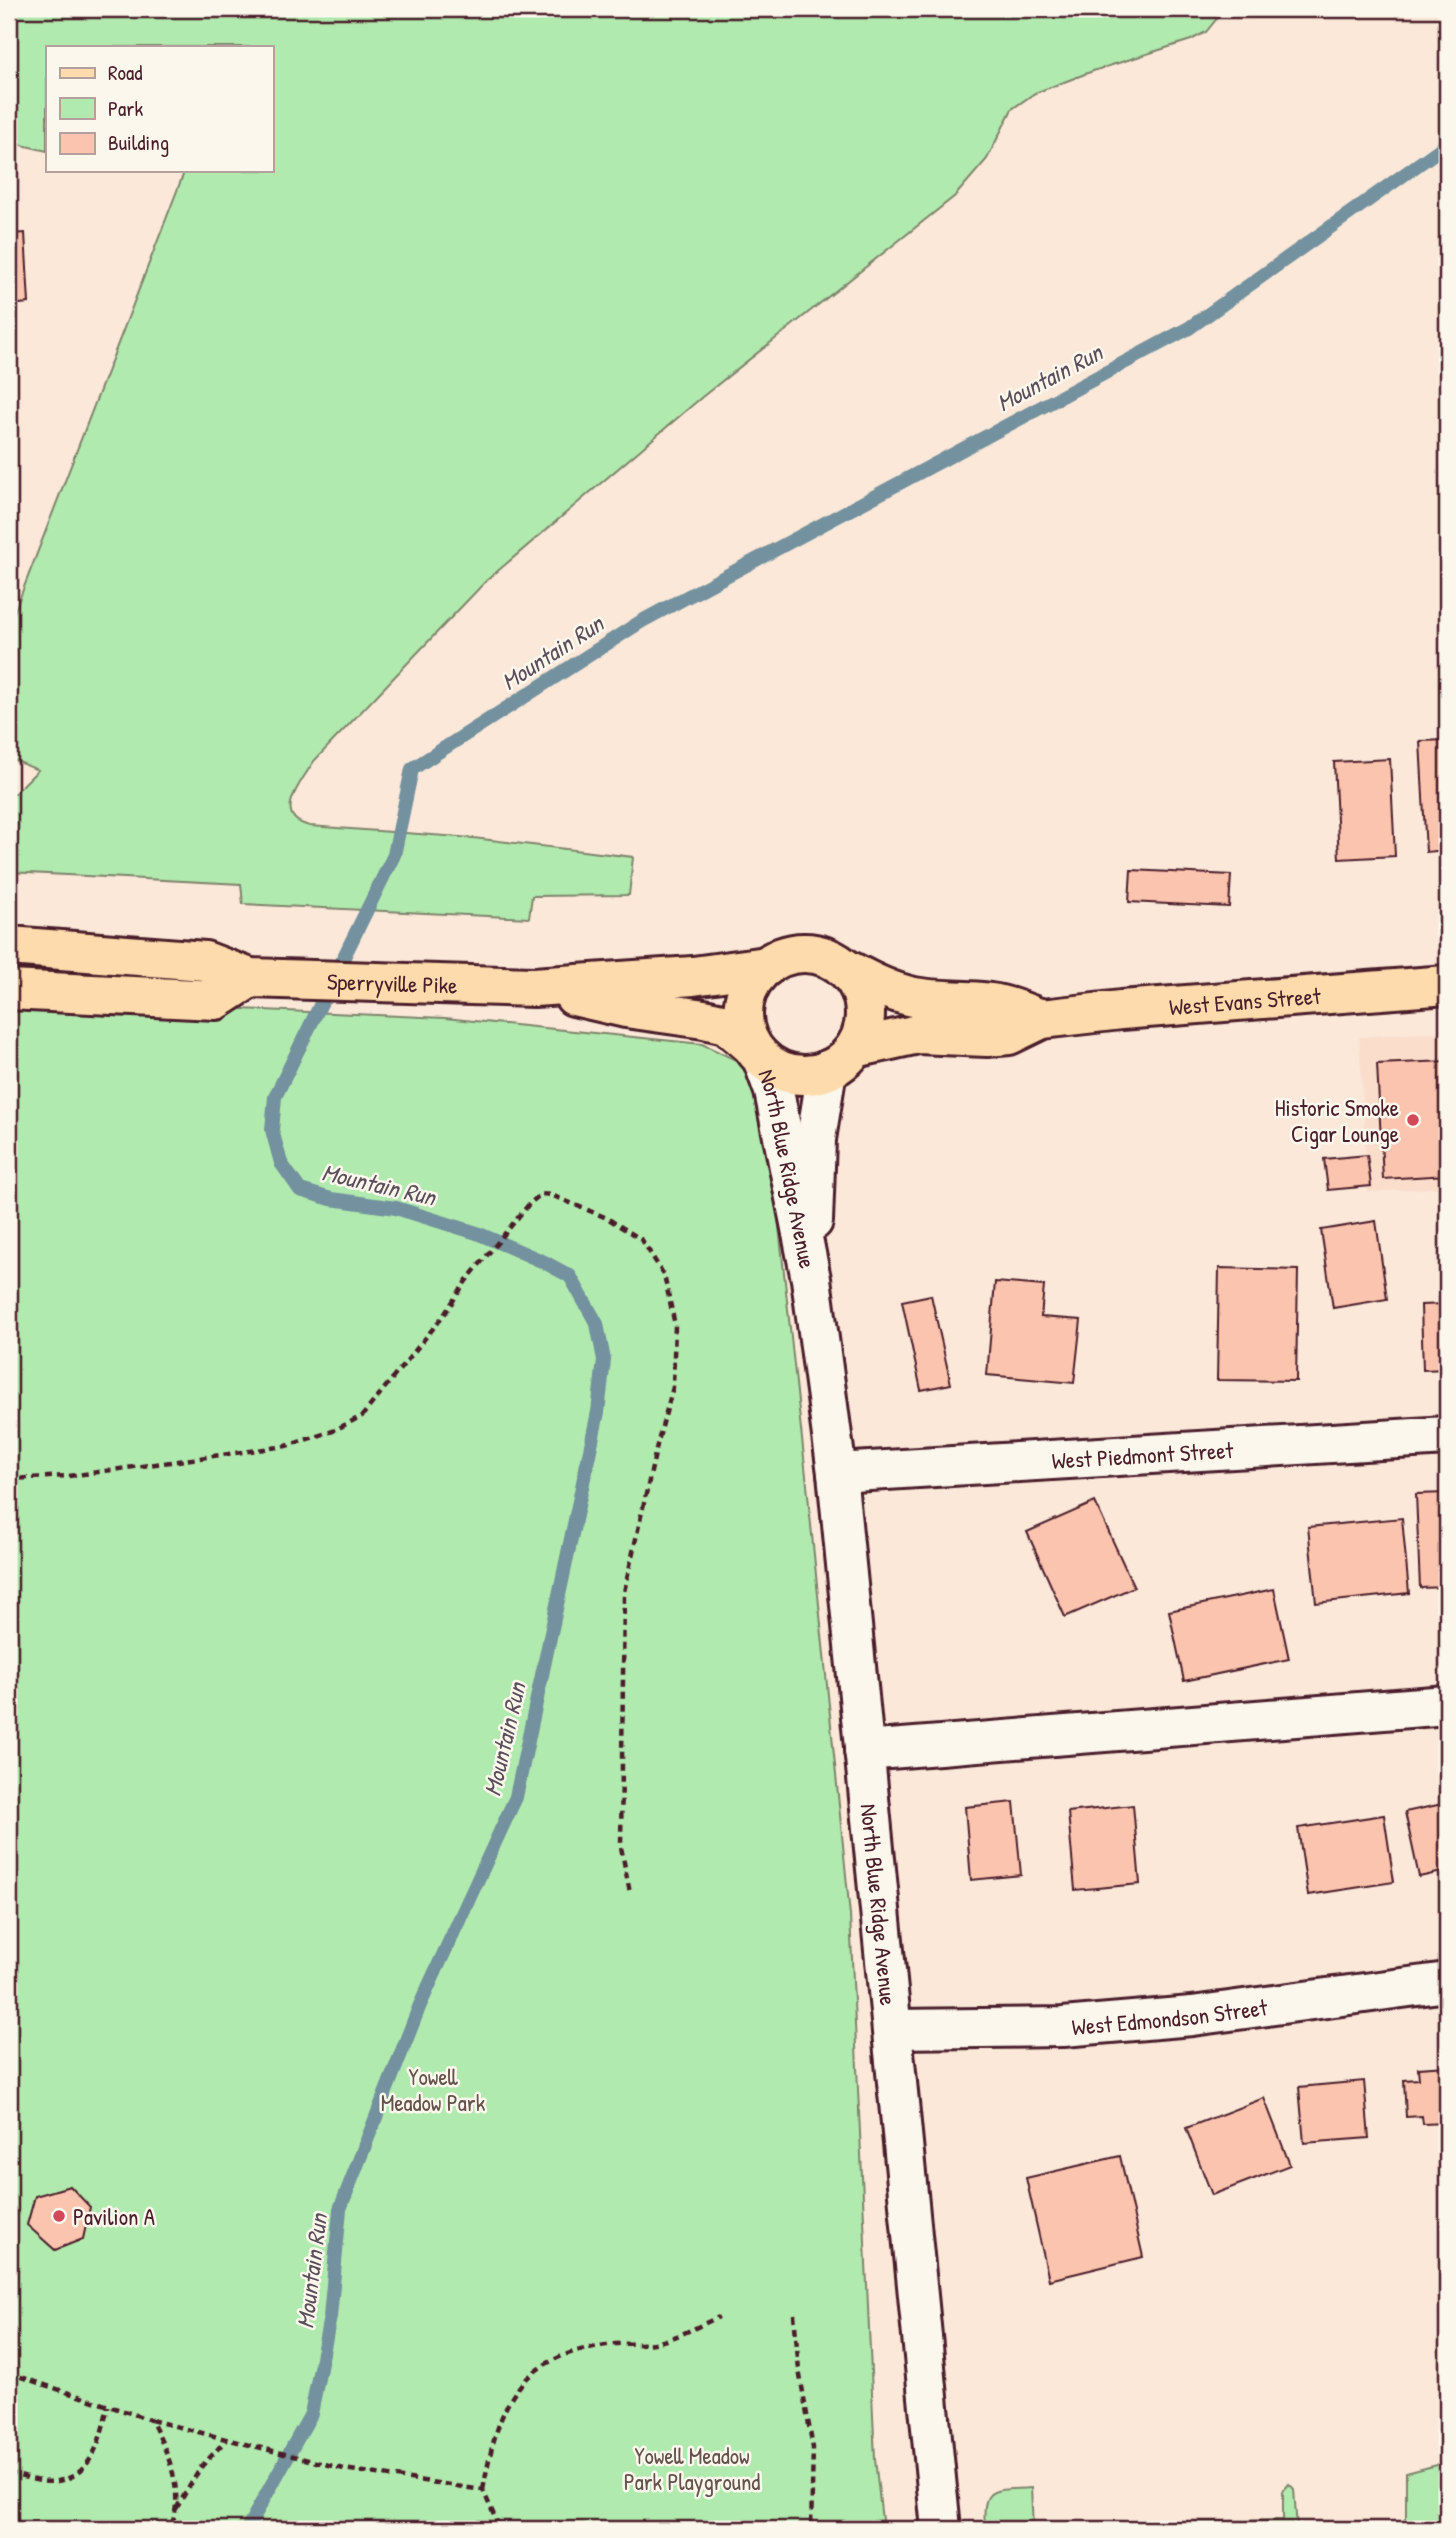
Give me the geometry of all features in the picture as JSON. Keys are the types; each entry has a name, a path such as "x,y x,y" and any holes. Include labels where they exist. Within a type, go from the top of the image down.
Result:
{"main road":[{"name":"Sperryville Pike","path":"9,946 205,961 250,978 534,987 693,976 767,966"},
{"path":"844,968 857,984 864,1003 864,1027 841,1059 804,1075 774,1067 757,1052 746,1032 743,1016 745,1001 749,988 767,966 792,955 806,954 832,960 881,988 911,997 934,1001 988,1002 1009,1006 1042,1020"},
{"path":"9,990 216,1000 250,978"},
{"name":"West Evans Street","path":"841,1059 918,1034 987,1037 1009,1035 1042,1020 1121,1010 1447,985"},
{"name":"Sperryville Pike","path":"534,987 626,1008 726,1024 757,1052"}],"street":[{"name":"North Blue Ridge Avenue","path":"757,1052 774,1091 811,1279 837,1473 941,2529"},
{"name":"North Blue Ridge Avenue","path":"811,1279 816,1139 841,1059"},
{"name":"West Piedmont Street","path":"837,1473 1447,1436"},
{"path":"864,1751 1447,1705"},
{"name":"West Edmondson Street","path":"892,2029 1063,2026 1192,2016 1447,1982"}],"path":[{"path":"9,1479 69,1476 286,1446 333,1431 362,1416 529,1204 545,1193 607,1218 642,1240 664,1275 676,1325 673,1387 624,1592 621,1847 630,1893"},
{"path":"794,2314 799,2370 813,2448 811,2529"},
{"path":"500,2529 483,2490 490,2451 504,2408 521,2382 547,2363 571,2352 607,2345 659,2342 719,2317"},
{"path":"9,2373 151,2420 242,2444 344,2469 483,2490"},
{"path":"9,2473 58,2482 82,2470 99,2446 108,2406"},
{"path":"151,2420 169,2454 177,2492 176,2510"},
{"path":"170,2529 176,2510 201,2467 226,2440"},
{"path":"880,2529 894,2528"}],"shaded area":[{"path":"1447,1031 1447,1187 1368,1192 1359,1037"}],"green space":[{"path":"9,9 1216,9 1218,17 1206,32 1191,40 1093,71 1035,93 1012,109 987,159 955,196 702,397 486,581 314,761 292,798 291,807 292,815 298,821 310,826 473,838 633,857 629,895 532,896 529,918 243,904 241,884 9,872 9,799 38,770 9,758 9,626 184,172 273,172 273,46 46,46 46,151 9,142"},
{"name":"Yowell Meadow Park","path":"105,1003 445,1018 702,1044 738,1061 764,1088 850,1915 875,2459 883,2529 9,2529 9,1004"},
{"path":"1447,2457 1447,2529 1406,2529 1406,2473 1437,2465"},
{"path":"1289,2484 1294,2489 1297,2529 985,2529 985,2504 992,2493 998,2491 1031,2488 1033,2527 1283,2520 1283,2491"}],"building":[{"path":"25,233 29,303 9,305 9,234"},
{"path":"1447,740 1447,850 1426,852 1420,741"},
{"path":"1390,759 1395,856 1339,859 1334,762"},
{"path":"1131,870 1231,875 1229,907 1129,902"},
{"name":"Historic Smoke Cigar Lounge","path":"1447,1061 1447,1175 1383,1179 1377,1064"},
{"path":"1367,1155 1371,1186 1328,1190 1324,1159"},
{"path":"1376,1221 1387,1299 1333,1308 1321,1230"},
{"path":"1219,1268 1298,1270 1296,1381 1217,1380"},
{"path":"995,1282 1044,1286 1041,1317 1081,1320 1074,1383 987,1375"},
{"path":"931,1295 951,1384 921,1390 902,1301"},
{"path":"1447,1304 1447,1369 1423,1370 1421,1305"},
{"path":"1447,1493 1447,1587 1420,1588 1416,1494"},
{"path":"1095,1502 1134,1587 1065,1617 1027,1532"},
{"path":"1402,1518 1409,1593 1316,1603 1308,1527"},
{"path":"1274,1589 1289,1659 1184,1681 1169,1611"},
{"path":"1014,1802 1021,1875 971,1880 965,1807"},
{"path":"1447,1803 1447,1871 1419,1877 1405,1812"},
{"path":"1133,1805 1140,1884 1075,1890 1068,1812"},
{"path":"1384,1815 1394,1882 1308,1895 1298,1828"},
{"path":"1447,2066 1447,2123 1423,2124 1422,2116 1406,2117 1404,2080 1419,2079 1418,2068"},
{"path":"1364,2081 1369,2138 1304,2143 1299,2087"},
{"path":"1264,2098 1290,2165 1212,2195 1186,2128"},
{"path":"1120,2156 1143,2257 1049,2280 1026,2178"},
{"name":"Pavilion A","path":"70,2186 90,2207 83,2239 55,2250 27,2225 35,2196"}],"waterway":[{"name":"Mountain Run","path":"247,2529 311,2414 330,2317 340,2209 420,2005 516,1797 598,1412 604,1360 597,1324 570,1276 477,1233 396,1208 331,1199 300,1190 281,1163 272,1130 275,1097 394,855 412,769 642,621 1189,328 1447,144"}],"place":[{"name":"Historic Smoke Cigar Lounge","path":"1413,1120"},
{"name":"Pavilion A","path":"59,2216"}],"park label":[{"name":"Yowell Meadow Park Playground","path":"692,2468"}]}
